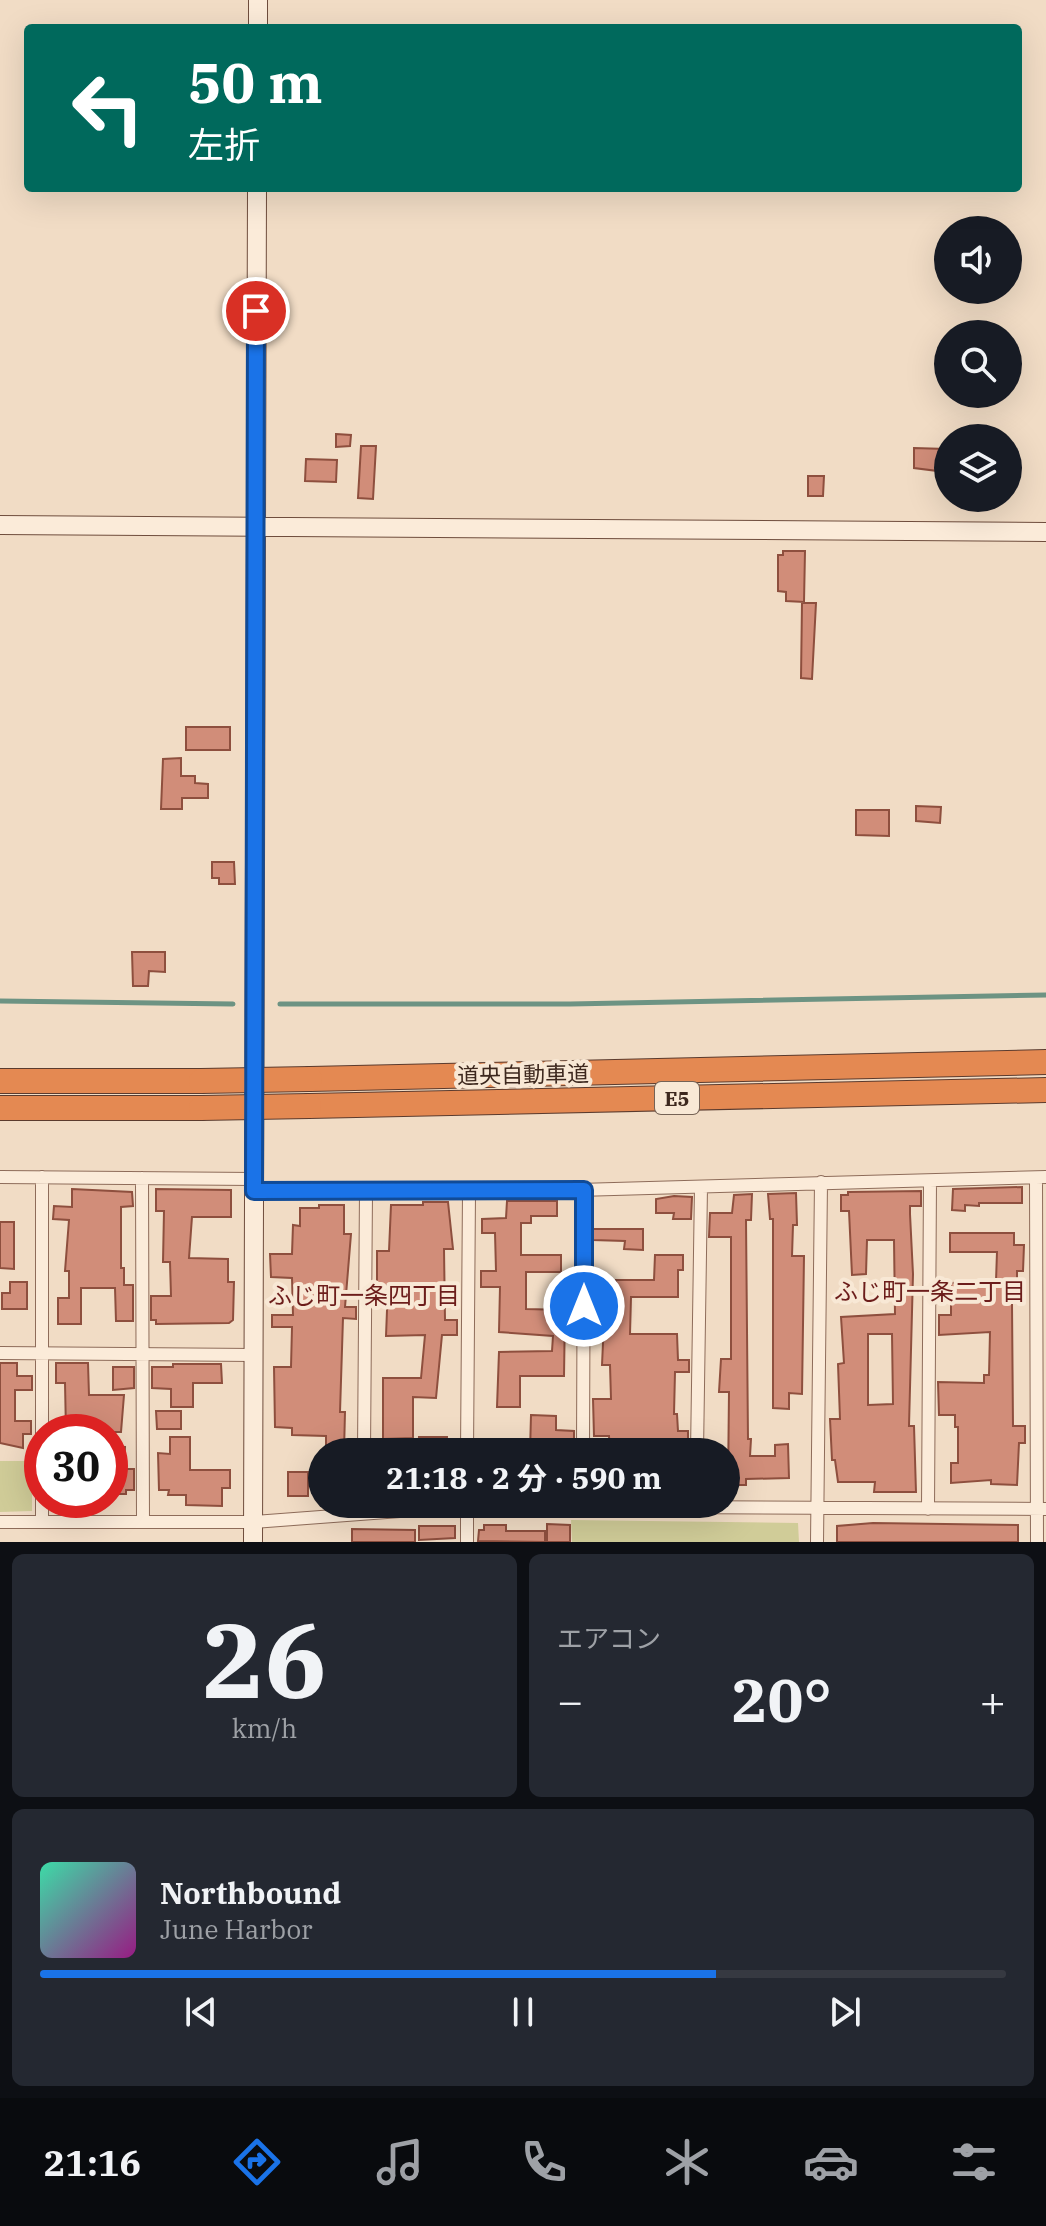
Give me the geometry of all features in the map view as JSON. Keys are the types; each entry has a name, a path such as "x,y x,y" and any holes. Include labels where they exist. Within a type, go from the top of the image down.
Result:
{"highway":[{"name":"道央自動車道","path":"0,1081 201,1081 1046,1062"},
{"name":"道央自動車道","path":"0,1108 201,1108 1046,1090"}],"street":[{"path":"258,0 258,24"},
{"path":"253,1542 257,192"},
{"path":"0,525 1046,532"},
{"path":"0,1177 142,1178 366,1192 469,1193 1041,1178 1041,1509 1037,1542"},
{"path":"42,1177 42,1522"},
{"path":"142,1178 143,1522"},
{"path":"928,1509 930,1181"},
{"path":"817,1542 821,1182"},
{"path":"697,1438 701,1187"},
{"path":"583,1438 584,1190"},
{"path":"364,1438 366,1192"},
{"path":"467,1438 469,1193"},
{"path":"0,1353 254,1355"},
{"path":"740,1507 1041,1509"},
{"path":"0,1522 253,1522 308,1516"},
{"path":"467,1518 467,1542"}],"shaded area":[{"path":"0,1461 24,1461 24,1511 0,1512"},
{"path":"571,1520 798,1523 799,1542 572,1542"}],"building":[{"path":"336,434 351,435 350,446 336,447"},
{"path":"361,446 376,446 373,499 358,498"},
{"path":"914,448 934,449 934,470 914,468"},
{"path":"306,459 337,460 336,482 305,481"},
{"path":"808,476 824,476 823,496 808,496"},
{"path":"783,551 805,551 804,602 786,601 786,592 778,591 778,555 783,555"},
{"path":"802,603 816,603 812,679 801,678"},
{"path":"186,727 230,727 230,750 186,750"},
{"path":"181,758 181,776 195,776 195,783 208,784 208,798 182,798 182,809 161,809 163,759"},
{"path":"916,806 941,807 940,823 916,821"},
{"path":"856,810 889,810 889,836 856,835"},
{"path":"212,862 234,862 235,884 219,884 219,878 212,878"},
{"path":"132,952 165,952 165,972 149,971 148,986 133,986"},
{"path":"1022,1187 1022,1203 979,1203 979,1206 965,1205 965,1211 952,1210 953,1189"},
{"path":"72,1189 132,1192 133,1206 121,1207 121,1268 124,1268 124,1285 133,1285 133,1321 116,1321 115,1288 81,1288 81,1324 58,1324 58,1298 69,1298 69,1271 65,1271 69,1220 53,1219 54,1206 72,1207"},
{"path":"156,1189 231,1190 231,1217 192,1217 189,1258 228,1259 228,1282 234,1282 233,1320 229,1323 156,1324 156,1320 151,1320 151,1296 171,1296 170,1262 163,1262 164,1211 156,1211"},
{"path":"921,1191 921,1206 910,1206 913,1274 909,1426 914,1426 916,1492 874,1492 875,1482 838,1482 835,1460 832,1460 830,1419 840,1419 838,1364 844,1363 841,1317 895,1314 894,1240 867,1240 866,1274 852,1275 849,1211 841,1211 841,1195 848,1195 848,1192","holes":["868,1334 892,1334 893,1404 868,1405"]},
{"path":"796,1193 797,1225 793,1225 792,1256 804,1256 802,1394 789,1393 789,1409 773,1408 773,1219 770,1219 768,1194"},
{"path":"752,1194 751,1220 746,1220 750,1456 775,1456 775,1445 788,1444 789,1478 746,1479 746,1485 740,1485 740,1438 729,1438 729,1392 719,1392 721,1359 731,1359 731,1237 709,1237 710,1213 732,1213 734,1195"},
{"path":"692,1197 691,1219 673,1219 674,1213 656,1213 656,1199"},
{"path":"507,1201 557,1201 557,1216 531,1216 531,1223 521,1223 521,1255 561,1255 561,1272 526,1272 526,1309 565,1310 564,1376 520,1376 520,1407 497,1407 499,1352 552,1351 553,1336 499,1332 500,1287 481,1287 481,1271 496,1271 495,1233 482,1233 482,1219 506,1218"},
{"path":"423,1202 448,1202 453,1249 444,1249 445,1320 457,1320 457,1335 442,1335 436,1398 413,1397 413,1438 383,1438 383,1378 421,1378 425,1335 386,1336 388,1285 377,1285 377,1251 389,1251 391,1205 423,1205"},
{"path":"319,1205 344,1205 344,1234 351,1234 345,1307 356,1307 356,1319 343,1318 340,1412 345,1412 344,1438 292,1435 292,1428 275,1427 274,1367 291,1367 292,1327 272,1327 272,1315 293,1315 292,1278 271,1277 270,1254 292,1254 293,1225 300,1226 300,1208 319,1208"},
{"path":"0,1222 14,1222 14,1269 0,1268"},
{"path":"593,1229 643,1229 643,1250 624,1249 625,1241 593,1240"},
{"path":"950,1233 1014,1233 1014,1245 1024,1245 1023,1271 1017,1271 1017,1297 1014,1297 1012,1304 1013,1426 1025,1426 1025,1443 1019,1443 1017,1485 991,1484 991,1480 951,1483 951,1463 958,1463 958,1427 955,1427 955,1415 939,1415 938,1382 984,1383 984,1375 989,1375 990,1332 939,1335 939,1315 951,1315 951,1283 996,1281 997,1252 950,1252"},
{"path":"655,1255 683,1255 683,1270 678,1270 678,1297 631,1297 630,1334 677,1334 678,1360 689,1360 689,1372 675,1372 674,1414 677,1414 678,1431 688,1431 688,1438 594,1436 593,1399 611,1399 610,1365 602,1365 605,1299 613,1299 612,1286 616,1286 616,1280 654,1280"},
{"path":"10,1282 27,1282 27,1309 2,1309 2,1293 10,1293"},
{"path":"0,1363 17,1363 17,1376 32,1376 32,1390 15,1390 15,1421 24,1421 23,1448 0,1443"},
{"path":"56,1363 88,1363 89,1395 124,1395 122,1414 66,1414 65,1383 56,1383"},
{"path":"173,1364 221,1364 222,1383 193,1383 193,1407 171,1407 171,1389 152,1388 152,1367 173,1367"},
{"path":"113,1367 134,1367 134,1388 113,1390"},
{"path":"156,1411 181,1411 181,1429 157,1429"},
{"path":"531,1415 556,1416 556,1430 574,1431 574,1438 530,1438"},
{"path":"170,1437 190,1437 190,1470 230,1470 230,1488 222,1488 222,1506 186,1505 186,1495 168,1495 169,1490 159,1490 158,1453 170,1454"},
{"path":"128,1469 134,1469 134,1490 128,1490"},
{"path":"288,1472 308,1472 308,1496 288,1496"},
{"path":"873,1523 1018,1525 1018,1542 837,1542 837,1526"},
{"path":"547,1524 570,1525 570,1542 547,1542"},
{"path":"484,1525 506,1525 506,1531 545,1531 545,1542 478,1541 479,1530 484,1530"},
{"path":"419,1526 455,1526 455,1538 419,1540"},
{"path":"352,1529 415,1530 415,1542 352,1542"}],"waterway":[{"path":"280,1004 570,1004 1046,995"},
{"path":"0,1001 233,1004"}],"district":[{"name":"ふじ町一条二丁目","path":"930,1291"},
{"name":"ふじ町一条四丁目","path":"364,1295"}],"route":[{"path":"256,311 254,1191 469,1193 584,1190 584,1306"}]}
